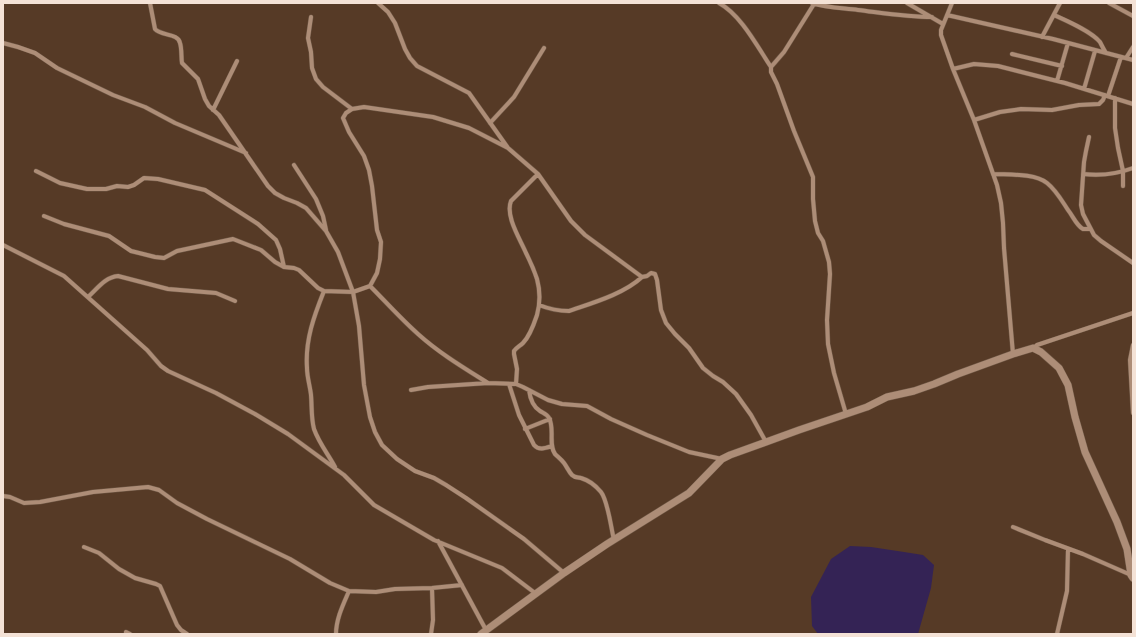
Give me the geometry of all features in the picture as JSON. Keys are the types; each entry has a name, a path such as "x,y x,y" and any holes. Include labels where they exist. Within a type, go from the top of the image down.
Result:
{"street":[{"path":"150,3 155,29 157,32 177,38 180,42 182,63 198,78 209,106 219,115 268,186 275,193 306,208 326,231 338,252 353,292 359,326 364,385 370,417 375,432 382,445 415,471 446,484 466,498 524,539 564,573"},
{"path":"378,3 388,12 395,23 405,49 416,66 469,93 508,148 538,174 571,221 585,234 642,277"},
{"path":"719,3 738,19 771,67 771,72 813,177 815,221 818,233 824,241 829,262 830,274 827,320 828,344 834,373 846,414"},
{"path":"771,67 784,52 813,3 898,15 932,17"},
{"path":"907,3 912,4 943,24"},
{"path":"952,3 943,24 941,35 952,69 974,120 997,185 1001,203 1012,354"},
{"path":"1042,37 1060,3"},
{"path":"1109,3 1133,16"},
{"path":"947,15 1068,43 1133,60"},
{"path":"1054,15 1070,22 1094,37 1102,45 1106,53"},
{"path":"311,17 308,38 312,68 316,79 323,87 352,109"},
{"path":"3,43 35,53 57,68 113,95 146,107 175,123 246,153"},
{"path":"1057,81 1068,43"},
{"path":"1126,58 1133,47"},
{"path":"490,123 514,97 544,48"},
{"path":"1084,89 1095,51"},
{"path":"1012,54 1062,66"},
{"path":"974,120 1000,112 1021,109 1052,110 1079,105 1099,104 1107,95 1121,57"},
{"path":"213,110 237,61"},
{"path":"952,69 974,64 986,65 1057,81 1133,104"},
{"path":"1115,98 1115,128 1123,171 1123,186"},
{"path":"44,216 64,224 109,236 131,251 155,257 164,258 177,251 233,239 261,250 275,262 284,267 299,270 318,288 324,290 353,292 370,286 378,273 381,242 377,230 369,170 364,156 349,132 344,118 346,113 352,109 364,107 433,116 469,128 508,148"},
{"path":"1089,138 1083,174 1081,205 1083,214 1090,229 1101,241 1133,263"},
{"path":"294,165 316,199 323,216 326,231"},
{"path":"1083,174 1099,175 1133,168"},
{"path":"36,170 60,183 87,189 106,189 117,186 128,187 144,178 158,179 205,190 258,224 276,240 280,249 284,267"},
{"path":"516,384 517,374 514,351 528,336 533,326 539,305 537,280 514,227 510,204 511,201 538,174"},
{"path":"993,174 1040,178 1054,190 1080,228 1090,229"},
{"path":"3,245 64,276 147,350 161,366 168,371 216,393 255,414 288,434 344,475 374,505 438,542 502,568 535,593"},
{"path":"539,305 552,310 569,310 621,291 634,285 642,277 651,273 655,274 658,280 661,310 666,323 689,348 703,368 723,382 736,394 751,415 766,442"},
{"path":"88,297 112,276 118,276 168,289 216,293 235,301"},
{"path":"370,286 417,333 455,362 488,383"},
{"path":"324,290 311,328 307,352 307,369 314,428 320,442 336,469"},
{"path":"438,542 462,585 484,632 564,573 689,493 722,459 730,455 867,407 887,397 914,391 1012,354 1133,313"},
{"path":"1133,345 1130,360 1133,413"},
{"path":"1033,348 1042,352 1059,368 1068,385 1085,452 1117,522 1127,549 1132,577"},
{"path":"411,390 428,387 488,383 516,384 548,400 570,405 587,406 611,419 689,452 722,459"},
{"path":"509,384 514,403 525,428 537,448 540,449 552,446"},
{"path":"528,390 534,406 547,415 550,419 552,446 554,452 572,475 587,481 602,493 614,540"},
{"path":"525,428 550,419"},
{"path":"3,496 10,497 24,503 40,502 93,492 143,486 159,490 177,503 290,559 330,583 349,591 376,592 395,589 432,588 462,585"},
{"path":"1013,527 1094,558 1132,577"},
{"path":"84,547 99,553 135,578 160,586 177,625 187,634"},
{"path":"1057,634 1067,591 1068,549"},
{"path":"431,634 433,620 432,588"},
{"path":"336,634 338,618 349,591"}],"shaded area":[{"path":"850,546 871,547 923,555 934,565 931,588 918,634 818,634 812,626 811,597 831,559"}]}
